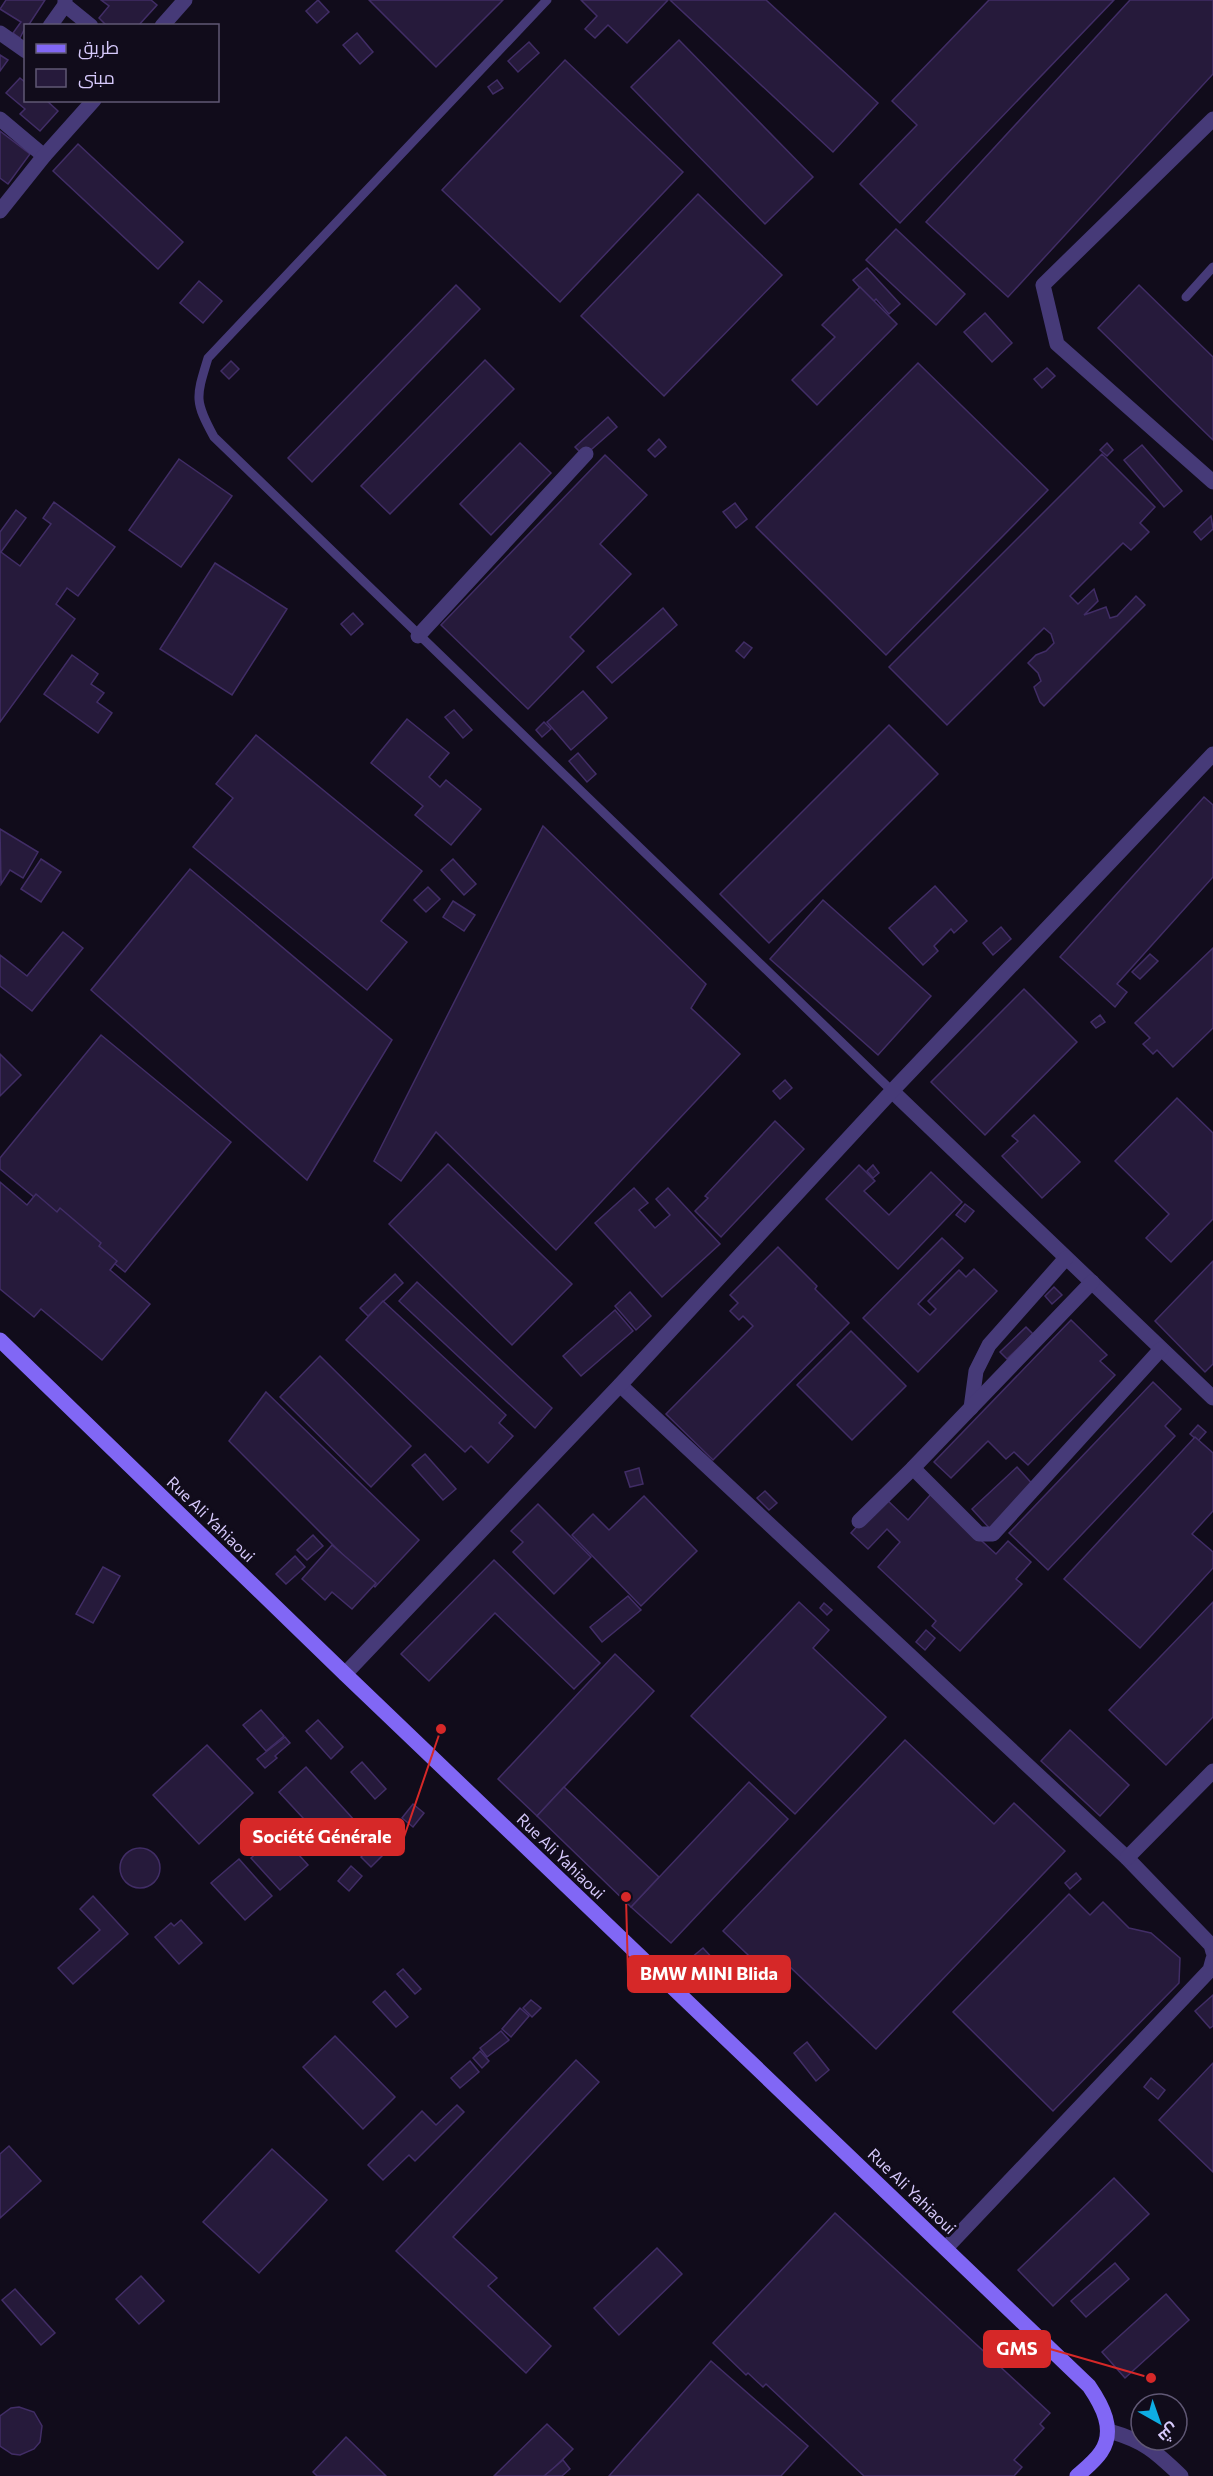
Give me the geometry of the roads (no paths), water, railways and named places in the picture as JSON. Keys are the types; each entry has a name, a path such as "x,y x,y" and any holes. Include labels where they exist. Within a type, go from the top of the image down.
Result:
{"main road":[{"name":"Rue Ali Yahiaoui","path":"0,1340 345,1674 1089,2386 1101,2404 1109,2431"},
{"path":"1077,2476 1101,2452 1109,2431"}],"street":[{"path":"164,24 185,0"},
{"path":"51,24 65,3 89,24"},
{"path":"0,33 24,50"},
{"path":"0,211 44,156 92,102"},
{"path":"0,119 44,156"},
{"path":"1213,119 1043,285 1057,344 1213,482"},
{"path":"418,636 586,454"},
{"path":"345,1674 620,1385 892,1091 1213,754"},
{"path":"892,1091 1213,1398"},
{"path":"971,1408 976,1371 989,1346 1066,1258"},
{"path":"859,1521 914,1468 1092,1282"},
{"path":"914,1468 979,1534 993,1534 1161,1349"},
{"path":"620,1385 1127,1858 1211,1945 1213,1952"},
{"path":"1127,1858 1213,1771"},
{"path":"946,2248 1210,1970 1213,1959"},
{"path":"1109,2431 1136,2439 1160,2456 1181,2476"}],"lane":[{"path":"547,0 208,358 198,388 200,410 214,437 892,1091"},
{"path":"1186,297 1213,267"}],"place":[{"name":"Société Générale","path":"441,1729"},
{"name":"BMW MINI Blida","path":"626,1897"},
{"name":"GMS","path":"1151,2378"}]}
